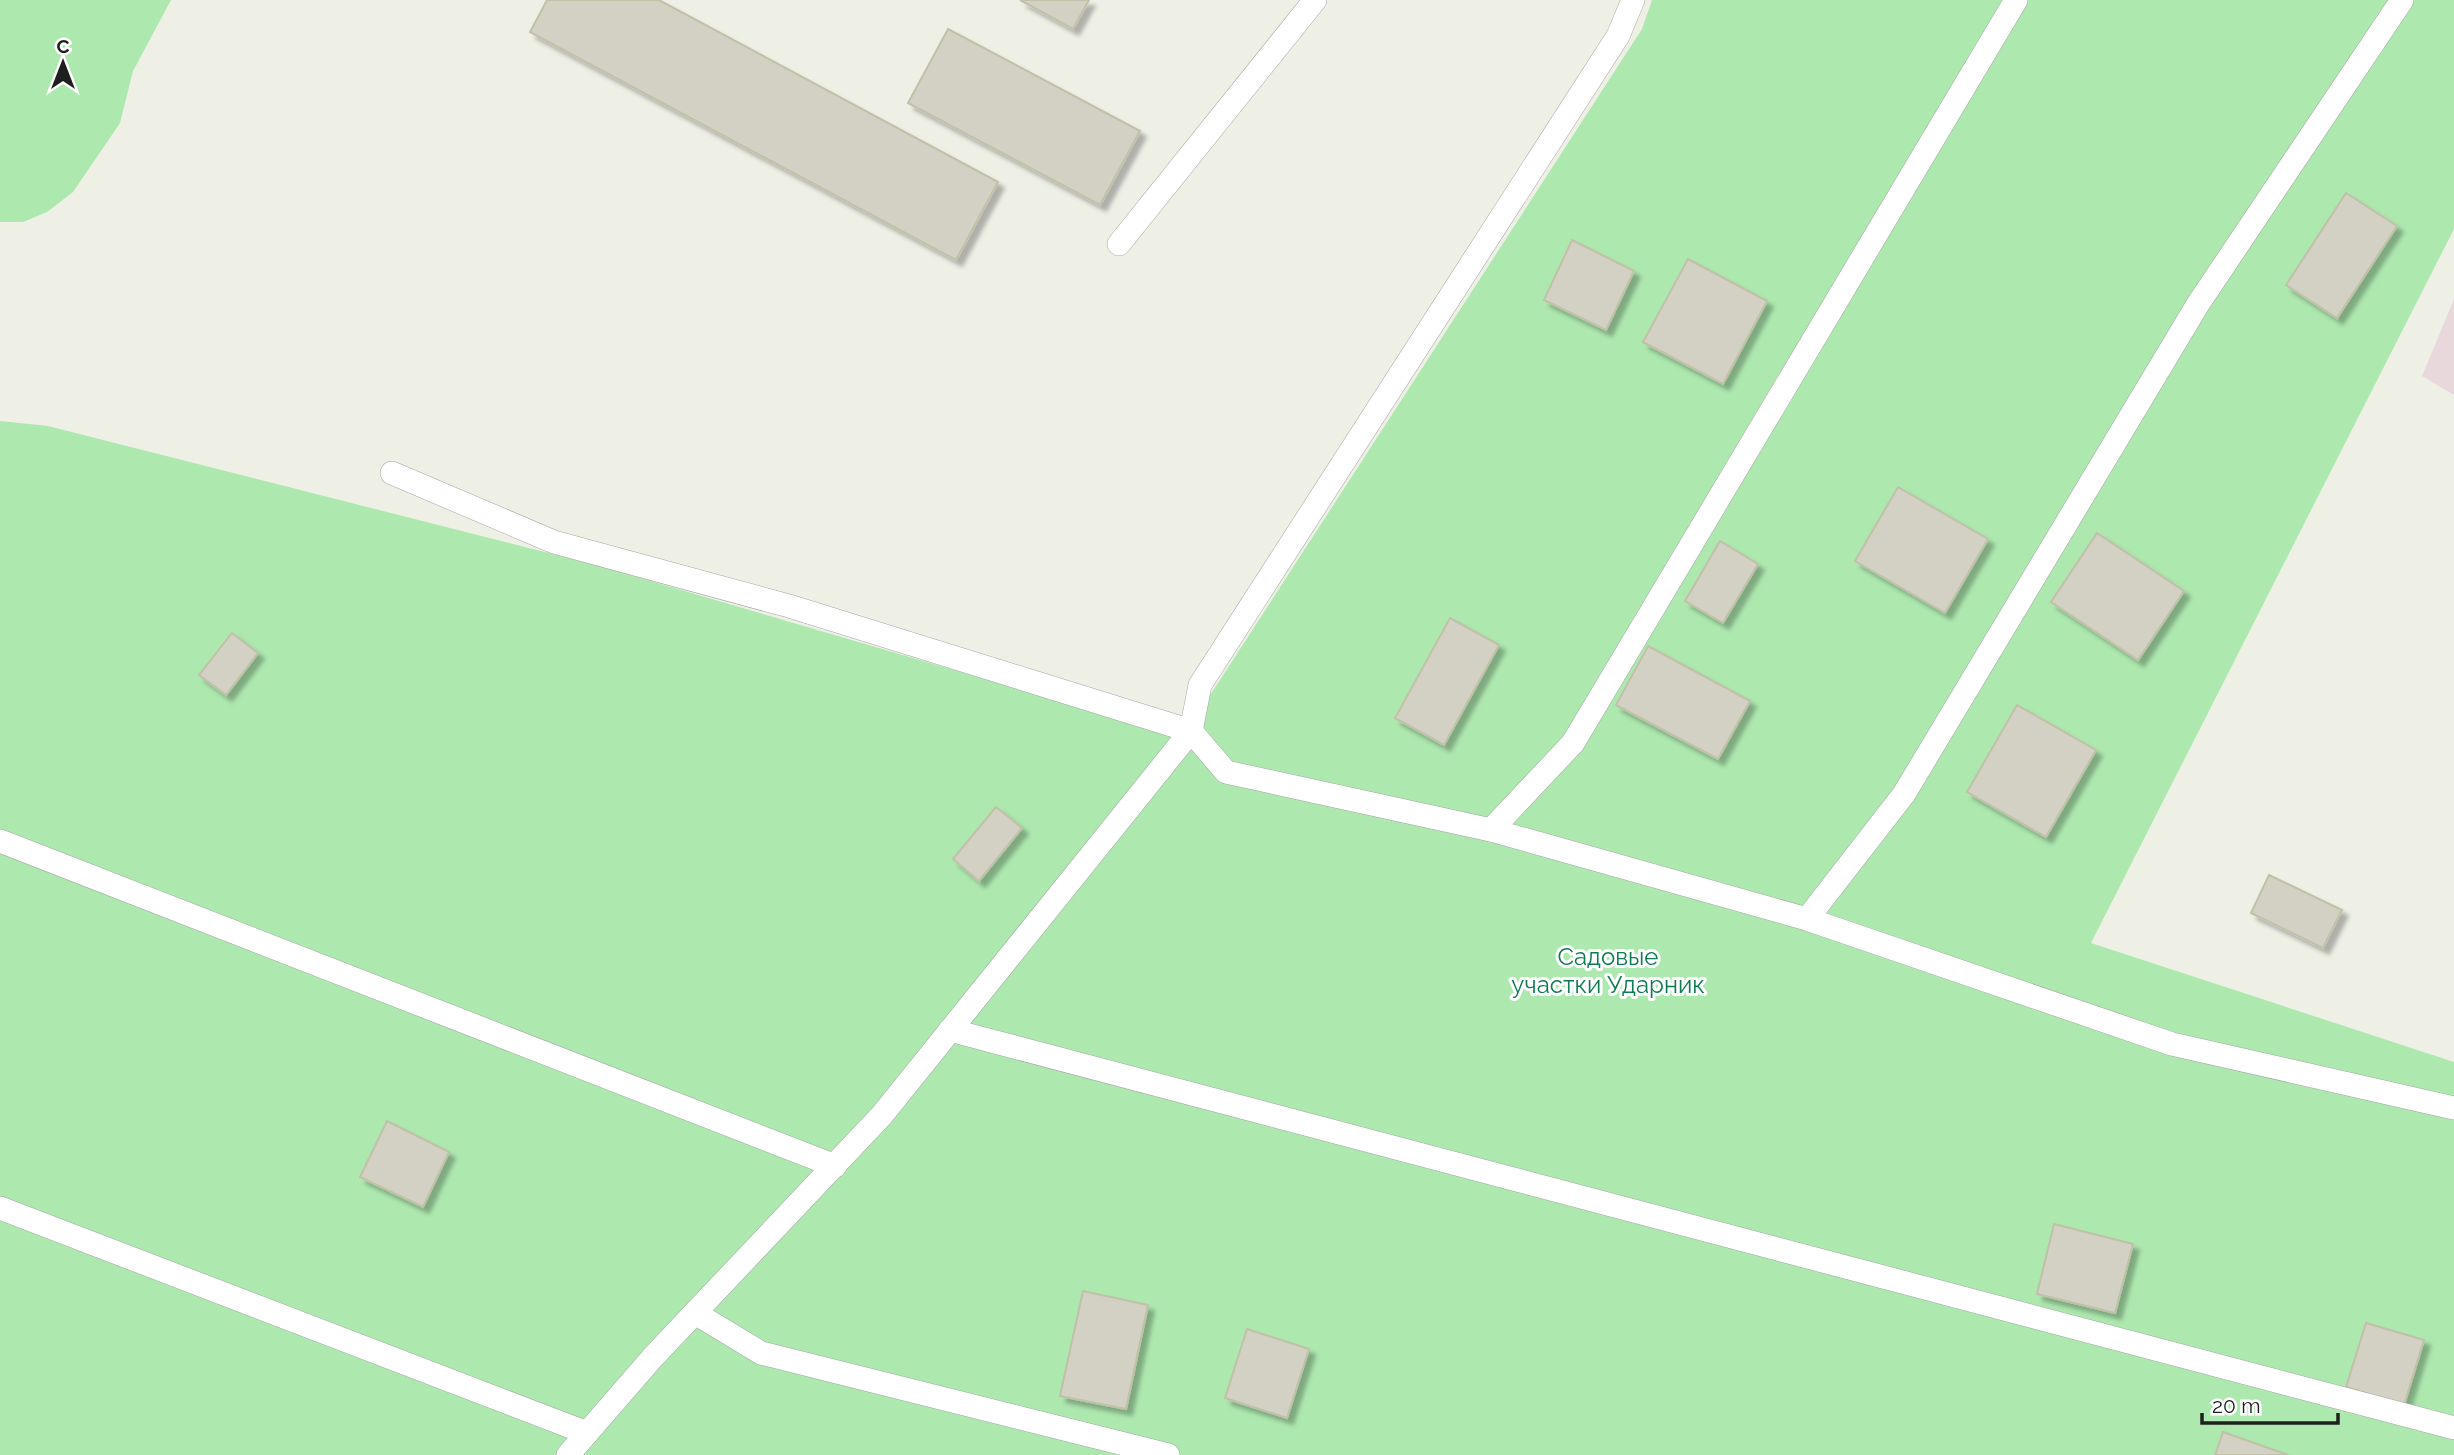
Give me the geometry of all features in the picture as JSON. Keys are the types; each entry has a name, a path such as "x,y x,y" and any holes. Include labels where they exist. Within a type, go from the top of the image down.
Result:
{"lane":[{"path":"1119,244 1315,0"},
{"path":"568,1455 695,1313 882,1115 1191,731 1200,685 1618,36 1633,0"},
{"path":"1491,830 1573,743 2016,0"},
{"path":"1807,919 1904,794 2198,304 2402,0"},
{"path":"392,473 554,542 789,606 1191,731 1226,772 1491,830 1807,919 2172,1044 2454,1108"},
{"path":"0,841 835,1166"},
{"path":"950,1030 2454,1428"},
{"path":"0,1208 587,1433"},
{"path":"695,1313 761,1353 1168,1455"}],"shaded area":[{"path":"2454,299 2454,395 2422,376"}],"green space":[{"path":"0,0 171,0 133,71 120,123 73,192 47,212 23,222 0,222"},
{"name":"Садовые участки Ударник","path":"1652,0 2454,0 2454,229 2091,943 2454,1062 2454,1455 0,1455 0,421 48,426 596,565 1183,737 1642,29"}],"building":[{"path":"547,0 659,0 998,182 956,260 530,32"},
{"path":"1020,0 1089,0 1073,29"},
{"path":"948,29 1140,131 1100,205 908,103"},
{"path":"2346,193 2397,226 2337,318 2286,285"},
{"path":"1572,240 1634,271 1606,330 1544,300"},
{"path":"1688,259 1767,301 1723,384 1643,342"},
{"path":"1898,487 1988,539 1945,613 1855,561"},
{"path":"2097,533 2184,591 2138,660 2051,602"},
{"path":"1720,541 1758,564 1723,623 1685,601"},
{"path":"1450,618 1499,645 1444,745 1395,718"},
{"path":"232,633 258,653 226,695 199,675"},
{"path":"1648,646 1750,701 1718,759 1616,705"},
{"path":"2017,705 2096,750 2046,837 1967,792"},
{"path":"996,807 1022,828 979,881 953,859"},
{"path":"2269,875 2342,910 2323,948 2251,913"},
{"path":"387,1121 449,1152 423,1207 360,1177"},
{"path":"2054,1224 2133,1244 2115,1313 2037,1294"},
{"path":"1083,1291 1148,1305 1126,1409 1060,1396"},
{"path":"2366,1323 2424,1340 2404,1405 2346,1387"},
{"path":"1247,1329 1309,1349 1287,1418 1225,1398"},
{"path":"2223,1432 2288,1455 2215,1455"}]}
